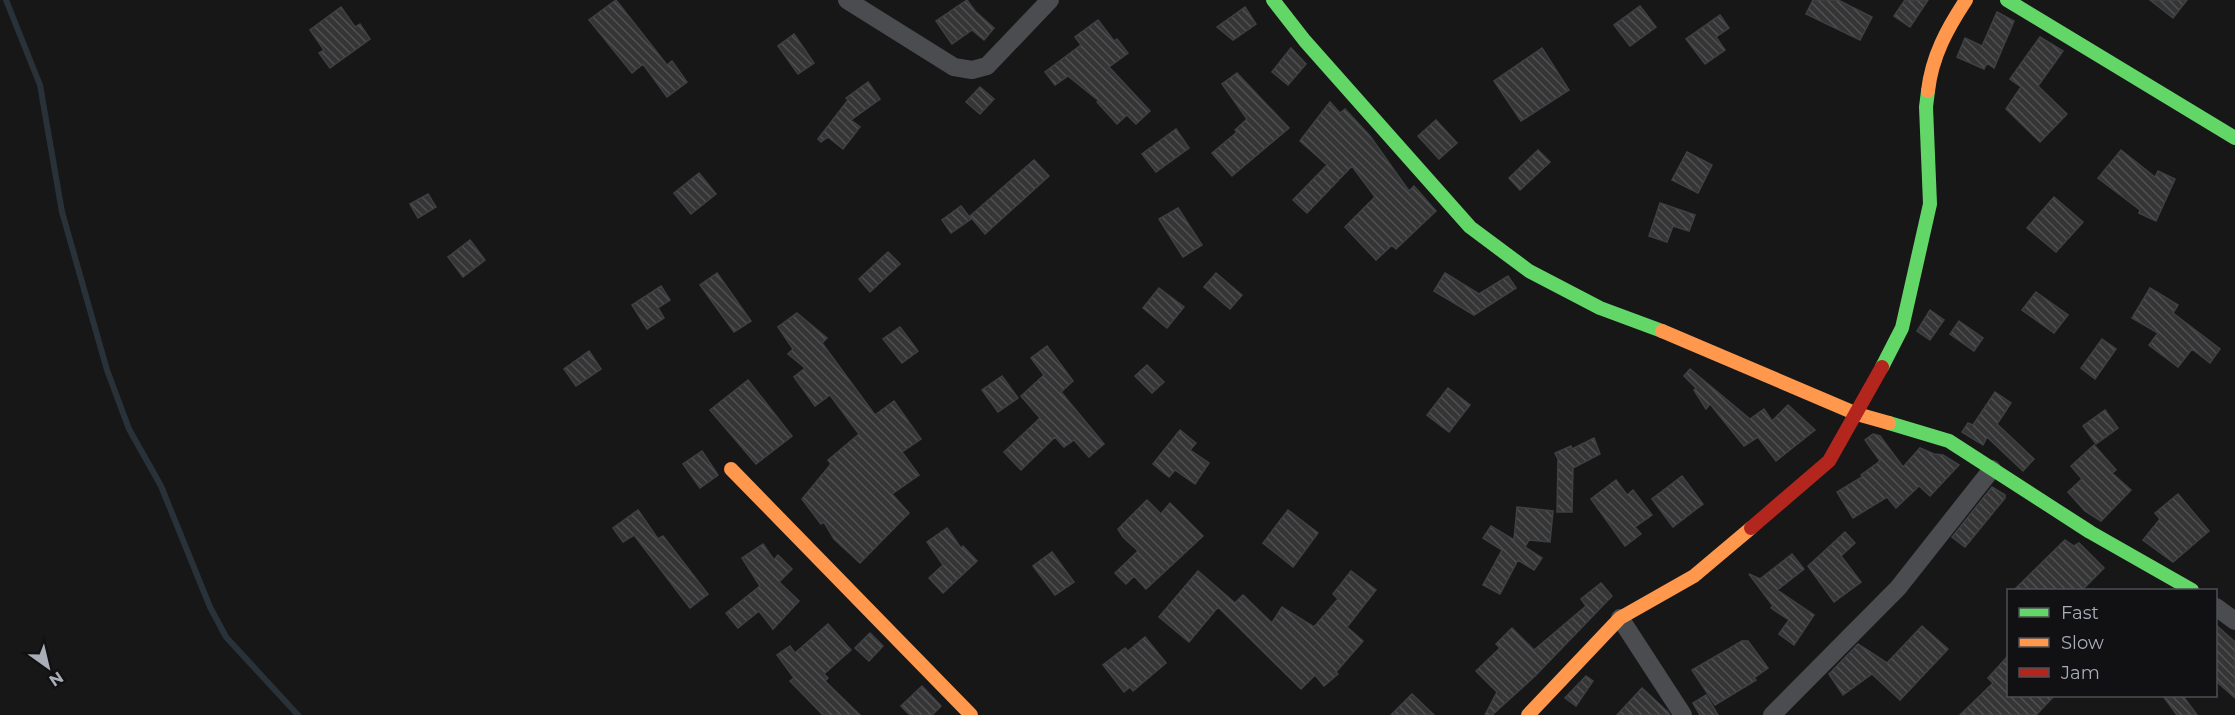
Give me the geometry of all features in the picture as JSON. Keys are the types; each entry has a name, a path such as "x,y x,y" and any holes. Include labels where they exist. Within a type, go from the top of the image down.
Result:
{"street":[{"path":"847,0 954,67 972,70 987,66 1050,0"},
{"path":"1274,0 1305,41 1470,227 1530,271 1600,308 1662,331 1857,414 1949,441 2090,532 2189,589"},
{"path":"1528,715 1620,618 1694,576 1828,461 1857,414 1902,328 1930,204 1926,107 1930,74 1942,37 1966,0"},
{"path":"2007,0 2235,138"},
{"path":"731,469 971,715"},
{"path":"1772,715 1898,588 1992,469"},
{"path":"2217,608 2235,621"},
{"path":"1620,618 1683,715"}],"building":[{"path":"616,0 667,65 672,61 687,82 667,97 643,64 632,73 589,20"},
{"path":"967,0 975,11 994,28 984,40 972,30 952,44 936,21"},
{"path":"1813,0 1838,0 1872,17 1860,40 1806,14"},
{"path":"1905,0 1928,0 1910,27 1894,16"},
{"path":"2150,0 2187,0 2173,18"},
{"path":"1640,6 1656,27 1630,46 1614,25"},
{"path":"341,7 355,27 360,24 370,39 330,68 319,53 324,50 310,30"},
{"path":"1245,7 1256,24 1233,40 1217,27"},
{"path":"1997,12 2014,21 1994,68 1987,63 1984,69 1957,57 1965,38 1982,46"},
{"path":"1720,15 1729,28 1716,37 1725,50 1705,64 1686,39"},
{"path":"1098,20 1114,41 1117,39 1128,53 1109,67 1150,111 1136,124 1127,115 1117,124 1097,102 1099,101 1068,76 1055,85 1045,72 1081,45 1075,37"},
{"path":"794,34 814,63 798,74 778,46"},
{"path":"2040,37 2063,51 2038,86 2067,114 2040,142 2006,109 2021,87 2010,79"},
{"path":"1291,48 1306,64 1288,85 1272,72"},
{"path":"1542,48 1569,90 1521,121 1494,81"},
{"path":"1237,73 1289,128 1232,176 1212,153 1237,132 1235,130 1247,119 1222,84"},
{"path":"868,82 880,99 851,120 860,127 843,149 828,137 821,142 818,139 848,100 846,98"},
{"path":"980,87 994,99 980,114 966,102"},
{"path":"1330,102 1340,113 1345,109 1370,136 1409,191 1414,186 1436,211 1396,249 1392,245 1376,260 1345,227 1375,197 1352,166 1307,213 1293,200 1327,165 1300,141"},
{"path":"1436,120 1457,143 1439,159 1418,136"},
{"path":"1176,129 1189,148 1156,172 1142,154"},
{"path":"1538,150 1550,162 1520,190 1509,178"},
{"path":"2121,150 2155,177 2158,171 2175,179 2156,221 2139,213 2140,210 2098,178"},
{"path":"1687,152 1712,165 1698,193 1672,180"},
{"path":"1034,160 1049,176 985,234 970,216"},
{"path":"699,173 716,194 691,214 674,193"},
{"path":"428,194 436,207 418,218 410,204"},
{"path":"2054,197 2083,222 2056,252 2027,228"},
{"path":"1660,203 1695,215 1689,231 1673,226 1667,242 1649,236"},
{"path":"961,206 971,219 951,233 942,220"},
{"path":"1178,208 1202,245 1183,257 1159,219"},
{"path":"470,240 485,260 463,277 448,257"},
{"path":"888,252 900,264 870,292 859,279"},
{"path":"717,273 751,321 734,332 700,285"},
{"path":"1216,273 1242,295 1230,309 1204,287"},
{"path":"1445,273 1479,294 1508,276 1516,288 1474,315 1434,291"},
{"path":"661,286 670,300 658,308 664,318 647,329 632,305"},
{"path":"1159,288 1184,307 1167,328 1143,308"},
{"path":"2150,288 2178,305 2173,313 2220,349 2210,363 2192,349 2178,367 2149,345 2158,333 2132,318"},
{"path":"2036,292 2068,315 2054,333 2022,310"},
{"path":"1930,310 1944,320 1930,340 1917,331"},
{"path":"797,313 827,338 822,343 875,415 894,401 921,439 902,452 919,475 892,494 909,513 860,563 834,539 824,522 821,524 802,499 831,464 828,460 859,434 830,395 815,406 794,377 805,368 788,354 793,349 778,327"},
{"path":"1959,321 1983,338 1974,351 1950,334"},
{"path":"900,327 918,351 902,363 883,339"},
{"path":"2102,339 2116,349 2095,379 2081,368"},
{"path":"1047,346 1073,381 1061,392 1104,444 1089,457 1074,440 1064,447 1055,437 1021,470 1004,452 1040,418 1021,396 1044,375 1031,358"},
{"path":"589,351 601,369 576,386 564,369"},
{"path":"1147,365 1164,382 1152,393 1135,376"},
{"path":"1690,369 1750,419 1764,409 1772,421 1788,405 1815,430 1776,461 1758,437 1744,446 1710,404 1706,409 1694,390 1696,388 1684,376"},
{"path":"1002,376 1018,398 998,412 982,390"},
{"path":"748,380 792,436 756,464 710,410"},
{"path":"1448,388 1470,405 1449,432 1427,415"},
{"path":"1995,392 2011,403 1997,424 2034,459 2023,471 1987,437 1983,445 1962,432 1968,423 1973,425"},
{"path":"2105,410 2118,428 2096,444 2083,426"},
{"path":"1180,430 1196,443 1190,450 1209,463 1195,484 1175,470 1169,477 1153,464"},
{"path":"1873,434 1880,436 1903,467 1920,448 1943,455 1959,465 1930,496 1919,486 1896,508 1887,497 1853,518 1837,492 1862,477 1861,475 1880,461 1865,440"},
{"path":"1594,438 1600,454 1573,468 1572,512 1557,512 1558,459 1555,453 1571,446 1572,449"},
{"path":"2094,445 2116,470 2112,473 2131,490 2101,521 2085,511 2068,492 2082,479 2071,466"},
{"path":"702,451 718,475 700,488 683,464"},
{"path":"1682,476 1703,504 1673,527 1652,499"},
{"path":"1616,480 1627,495 1633,490 1652,515 1635,527 1641,534 1625,546 1591,499"},
{"path":"1992,487 2005,495 2005,498 1965,547 1952,537"},
{"path":"2178,494 2209,531 2173,562 2143,540 2160,519 2155,513"},
{"path":"1147,500 1161,514 1170,503 1203,536 1146,589 1134,576 1126,584 1115,573 1138,551 1118,529"},
{"path":"1517,507 1553,511 1550,542 1529,540 1525,547 1542,558 1534,570 1518,560 1500,594 1483,585 1502,550 1483,538 1491,526 1514,540"},
{"path":"638,510 658,539 663,536 708,594 690,608 634,535 623,542 613,528"},
{"path":"1288,510 1318,533 1293,567 1263,543"},
{"path":"947,528 961,548 963,546 977,561 943,593 929,578 943,565 927,542"},
{"path":"1845,532 1855,543 1841,556 1861,582 1834,602 1808,566"},
{"path":"2065,540 2074,546 2079,543 2104,568 2083,589 2015,589"},
{"path":"763,544 774,560 778,555 792,569 779,582 799,601 773,629 759,611 738,628 726,613 760,586 742,558"},
{"path":"1052,552 1074,582 1055,595 1033,566"},
{"path":"1792,554 1804,569 1777,590 1814,615 1794,645 1779,634 1789,620 1771,608 1773,606 1749,574 1760,579"},
{"path":"1198,571 1235,603 1243,595 1272,623 1282,607 1314,627 1338,599 1333,594 1351,571 1376,590 1347,627 1363,641 1336,672 1338,674 1324,686 1315,675 1301,689 1218,607 1189,642 1159,617"},
{"path":"1601,583 1612,596 1535,676 1492,715 1485,715 1497,692 1476,671 1500,648 1496,644 1512,628 1534,650 1586,606 1581,599"},
{"path":"828,624 851,650 824,674 828,678 825,681 860,715 823,715 790,681 794,678 777,655 790,646 795,653"},
{"path":"1922,626 1948,649 1900,700 1872,674 1843,695 1829,674 1858,644 1887,663"},
{"path":"2217,626 2235,642 2235,698 2217,682"},
{"path":"870,633 883,646 869,661 855,648"},
{"path":"1145,637 1166,663 1133,691 1130,687 1124,692 1103,665 1125,648 1128,651"},
{"path":"1742,641 1748,641 1768,668 1754,678 1756,680 1715,705 1692,670"},
{"path":"2007,657 2007,697 2053,697 2036,715 1960,715 1993,683 1988,678"},
{"path":"1586,676 1593,681 1576,706 1565,698"},
{"path":"922,686 941,706 932,715 910,715 901,706"},
{"path":"1642,688 1668,712 1670,715 1617,715"},
{"path":"1412,694 1434,715 1391,715"},
{"path":"1706,695 1718,715 1700,715 1693,703"},
{"path":"2164,697 2184,697 2197,715 2177,715"}],"waterway":[{"path":"6,0 40,85 62,212 107,370 129,429 161,486 210,607 226,637 298,715"}],"traffic: fast":[{"path":"1273,0 1305,41 1470,227 1529,271 1600,308 1662,331"},
{"path":"2007,0 2235,138"},
{"path":"1882,367 1902,328 1930,204 1926,107 1928,91"},
{"path":"1889,423 1949,441 2090,532 2190,589"}],"traffic: slow":[{"path":"1928,91 1941,43 1966,0"},
{"path":"1662,331 1857,414 1889,423"},
{"path":"731,469 971,715"},
{"path":"1528,715 1620,618 1694,576 1751,528"}],"traffic: jam":[{"path":"1751,528 1829,461 1882,367"}]}
